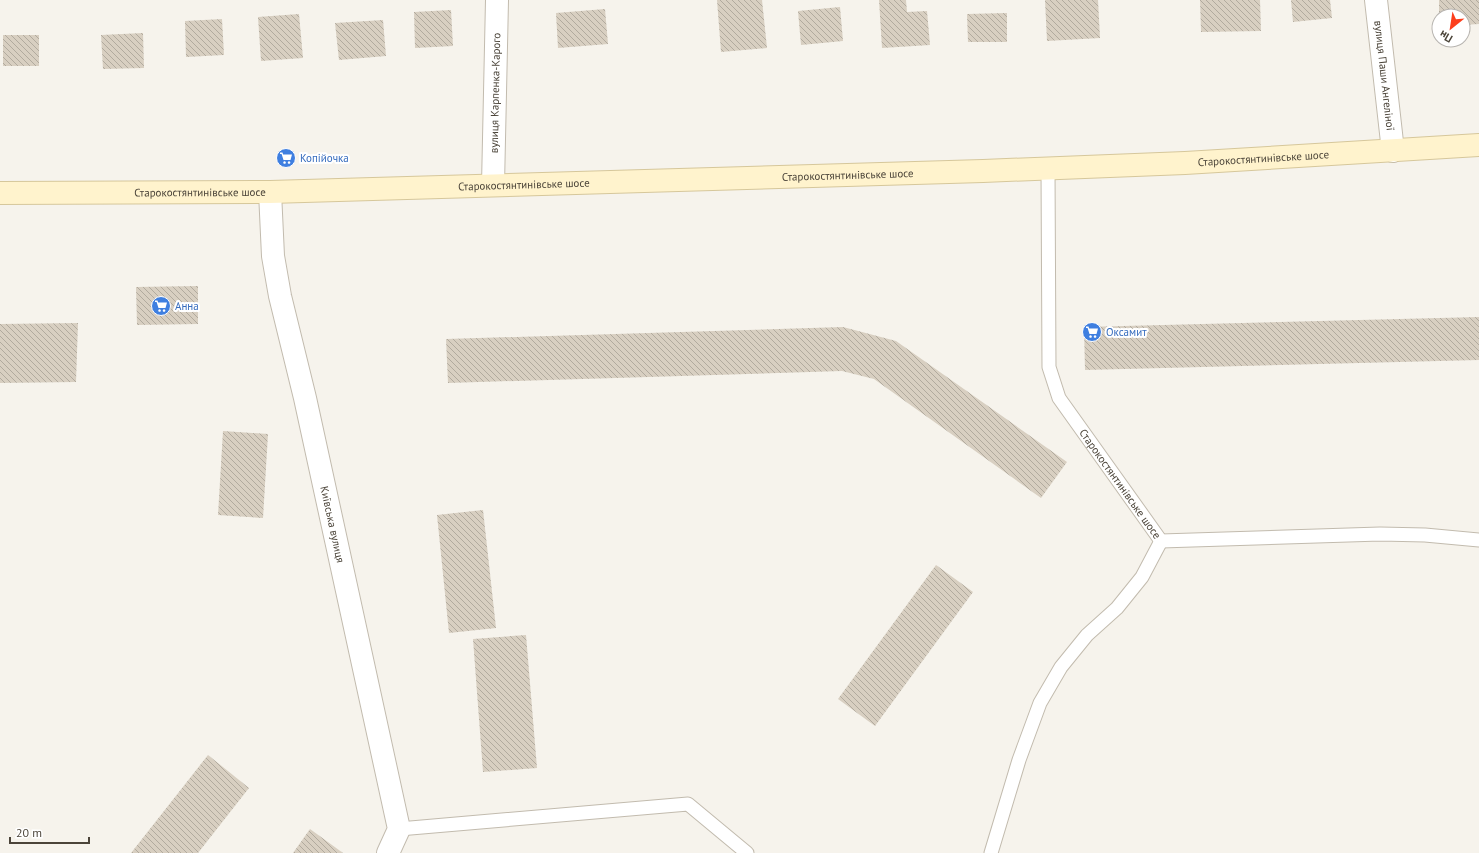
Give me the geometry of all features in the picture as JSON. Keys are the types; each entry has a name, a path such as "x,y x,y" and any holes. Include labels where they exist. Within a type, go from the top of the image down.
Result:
{"main road":[{"name":"Старокостянтинівське шосе","path":"0,193 270,192 1048,169 1185,163 1479,145"}],"street":[{"name":"вулиця Карпенка-Карого","path":"493,185 497,0"},
{"name":"вулиця Паши Ангеліної","path":"1376,0 1393,151"},
{"name":"Київська вулиця","path":"270,192 273,256 280,296 305,398 399,829"},
{"path":"388,853 399,829"}],"lane":[{"name":"Старокостянтинівське шосе","path":"991,853 1019,760 1040,703 1061,667 1087,635 1117,608 1142,577 1161,541 1059,398 1049,367 1048,169"},
{"path":"1161,541 1380,534 1425,535 1479,540"},
{"path":"399,829 688,804 747,853"}],"building":[{"path":"717,0 762,0 767,48 721,52"},
{"path":"879,0 906,0 907,12 927,11 930,45 882,48"},
{"path":"1045,0 1098,0 1100,38 1047,41"},
{"path":"1200,0 1260,0 1261,31 1201,32"},
{"path":"1291,0 1330,0 1332,18 1293,22"},
{"path":"1439,0 1479,0 1479,24 1471,24 1471,8 1439,8"},
{"path":"840,7 843,41 801,45 798,11"},
{"path":"605,9 608,44 558,48 556,13"},
{"path":"451,10 453,46 415,48 414,12"},
{"path":"1007,13 1007,42 968,42 967,14"},
{"path":"299,14 303,58 261,61 258,17"},
{"path":"222,19 224,55 186,57 185,21"},
{"path":"383,20 386,56 339,60 335,23"},
{"path":"143,33 144,68 103,69 101,35"},
{"path":"3,35 39,35 39,66 3,66"},
{"path":"198,286 198,324 137,325 136,287"},
{"path":"1479,317 1479,360 1085,370 1084,327"},
{"path":"78,323 76,382 0,383 0,324"},
{"path":"843,327 896,341 1067,462 1041,498 874,379 842,371 448,383 446,339"},
{"path":"223,431 268,434 263,518 218,515"},
{"path":"483,510 496,628 449,633 437,515"},
{"path":"936,565 973,592 875,726 838,699"},
{"path":"526,635 537,768 483,772 473,639"},
{"path":"208,755 249,788 198,853 131,853"},
{"path":"310,829 343,853 293,853"}],"place":[{"name":"Копійочка","path":"286,158"},
{"name":"Анна","path":"161,306"},
{"name":"Оксамит","path":"1092,332"}]}
